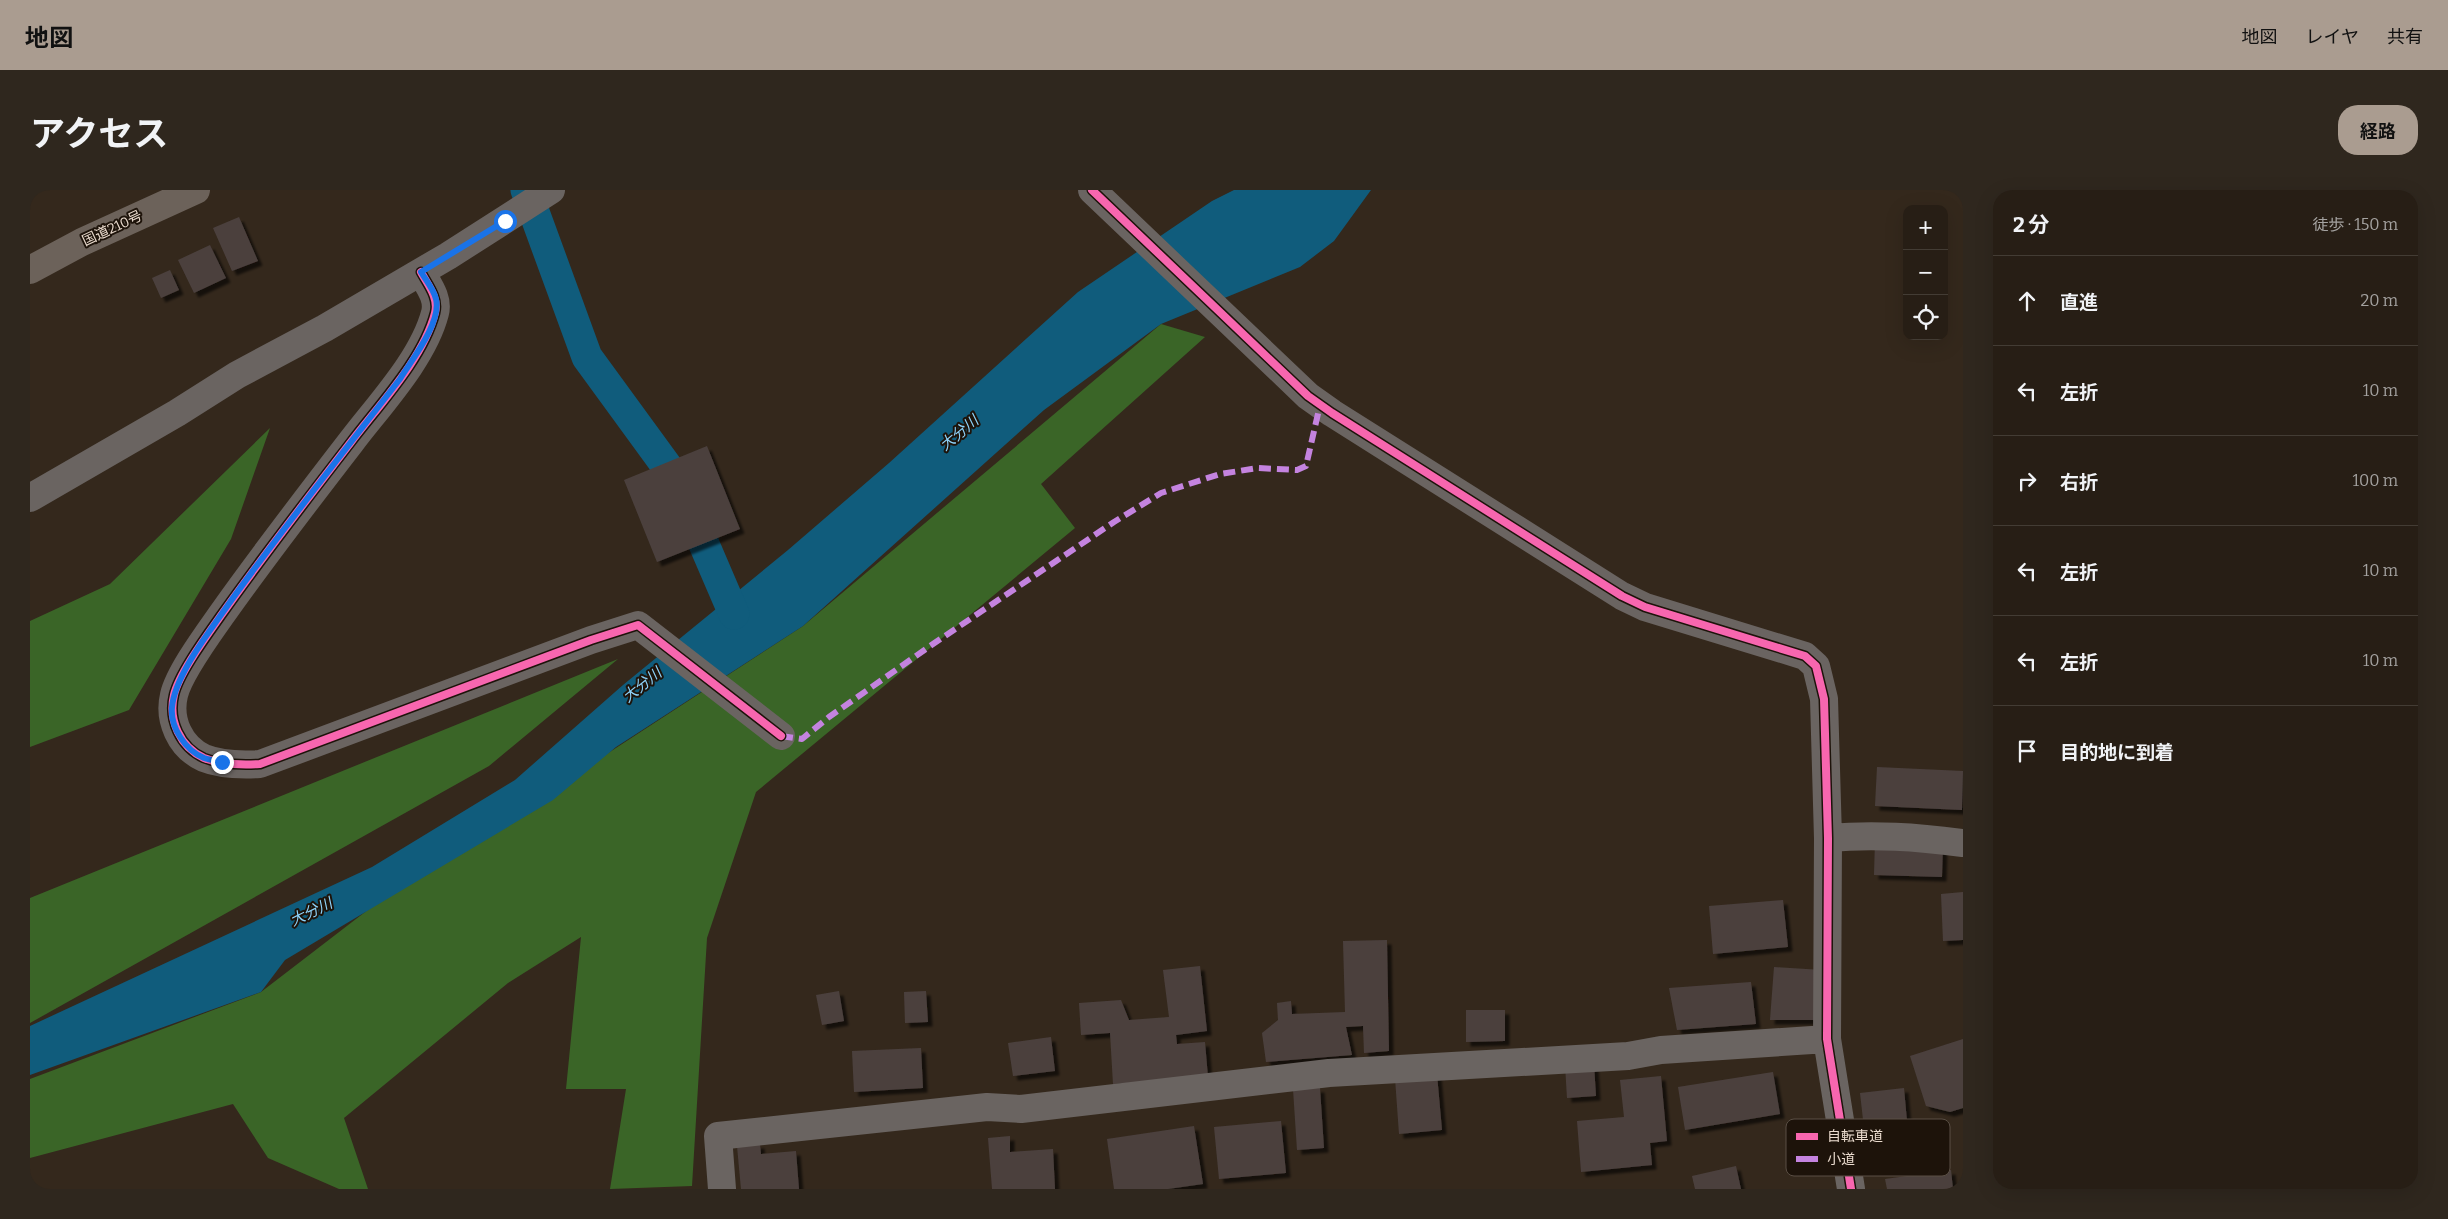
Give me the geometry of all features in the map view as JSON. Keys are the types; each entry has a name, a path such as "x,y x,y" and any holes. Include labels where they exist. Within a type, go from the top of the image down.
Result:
{"highway":[{"name":"国道210号","path":"30,270 82,242 196,190"}],"street":[{"path":"30,498 177,413 237,375 325,328 421,272 505,221 551,190"},
{"path":"1092,190 1308,396 1320,405 1604,586 1645,607 1805,656 1816,666 1824,699 1828,838 1827,1039 1840,1119"},
{"path":"421,272 436,300 436,311 427,336 400,379 281,533 199,646 174,693 172,708 173,725 183,740 204,758 241,765 260,764 591,640 638,625 781,736"},
{"path":"1828,838 1867,835 1908,836 1963,843"},
{"path":"722,1189 718,1136 987,1107 1022,1110 1329,1073 1628,1056 1661,1050 1827,1039"},
{"path":"1849,1176 1851,1189"}],"green space":[{"path":"1161,324 1205,337 1041,484 1075,528 756,792 707,938 692,1186 610,1189 626,1089 566,1089 581,937 508,983 344,1118 368,1189 339,1189 268,1158 233,1104 30,1158 30,1079 261,992 369,909 803,626"},
{"path":"270,428 231,539 129,710 30,747 30,621 110,584"},
{"path":"618,659 489,766 30,1023 30,898"}],"water":[{"name":"大分川","path":"1234,190 1371,190 1334,241 1300,267 1161,324 1044,410 803,626 616,747 553,800 285,960 261,992 30,1075 30,1026 372,867 515,780 623,685 788,550 889,463 1078,292 1212,201"}],"building":[{"path":"239,217 258,261 232,271 213,228"},
{"path":"210,245 226,278 194,293 178,260"},
{"path":"170,270 179,290 161,298 152,278"},
{"path":"707,446 740,529 657,562 624,480"},
{"path":"1877,767 1963,771 1962,810 1875,806"},
{"path":"1875,841 1943,843 1942,877 1874,875"},
{"path":"1963,892 1963,940 1943,941 1941,894"},
{"path":"1783,900 1788,947 1713,954 1709,906"},
{"path":"1387,940 1389,1051 1364,1053 1363,1026 1346,1027 1352,1055 1266,1062 1262,1033 1278,1020 1277,1003 1291,1001 1292,1014 1345,1012 1343,941"},
{"path":"1200,966 1207,1031 1176,1035 1177,1044 1205,1042 1208,1077 1113,1084 1110,1033 1081,1035 1079,1003 1121,1000 1129,1020 1169,1017 1163,970"},
{"path":"1774,967 1822,970 1819,1020 1770,1020"},
{"path":"1751,982 1756,1024 1677,1030 1669,988"},
{"path":"839,991 844,1021 822,1025 816,995"},
{"path":"926,991 928,1022 905,1023 904,992"},
{"path":"1466,1010 1505,1010 1505,1041 1466,1042"},
{"path":"1051,1037 1055,1071 1013,1076 1008,1043"},
{"path":"1963,1039 1963,1108 1950,1112 1926,1106 1910,1056"},
{"path":"921,1048 923,1088 854,1092 852,1051"},
{"path":"1594,1064 1596,1096 1567,1098 1565,1065"},
{"path":"1773,1072 1780,1114 1685,1130 1678,1087"},
{"path":"1437,1074 1442,1130 1399,1134 1395,1078"},
{"path":"1661,1076 1667,1141 1650,1143 1652,1165 1581,1172 1577,1121 1624,1117 1620,1080"},
{"path":"1320,1088 1324,1148 1297,1150 1293,1089"},
{"path":"1904,1088 1907,1119 1863,1119 1860,1093"},
{"path":"1281,1121 1286,1173 1219,1179 1214,1127"},
{"path":"1194,1126 1203,1184 1168,1189 1114,1189 1107,1139"},
{"path":"1010,1136 1010,1152 1053,1149 1055,1189 992,1189 988,1138"},
{"path":"760,1144 761,1154 796,1151 799,1189 741,1189 737,1146"},
{"path":"1736,1166 1741,1189 1695,1189 1692,1176"},
{"path":"1950,1170 1953,1189 1887,1189 1885,1179 1907,1176 1950,1176"}],"waterway":[{"path":"526,190 587,357 676,479 734,614"}],"marked path":[{"path":"781,736 802,739 829,717 933,644 1114,522 1161,493 1220,474 1258,468 1297,470 1306,466 1320,405"}],"cycle path":[{"path":"1092,190 1308,396 1332,413 1622,596 1645,607 1805,656 1816,666 1824,699 1828,838 1827,1039 1840,1119"},
{"path":"421,272 432,292 436,307 429,330 421,347 399,381 253,571 188,665 177,686 173,704 175,723 182,740 188,747 204,758 232,764 260,764 591,640 638,625 781,736"},
{"path":"1849,1176 1851,1189"}],"route":[{"path":"222,762 204,758 183,740 173,725 172,708 174,693 199,646 281,533 400,379 420,348 430,329 436,311 436,300 421,272 505,221"}]}
